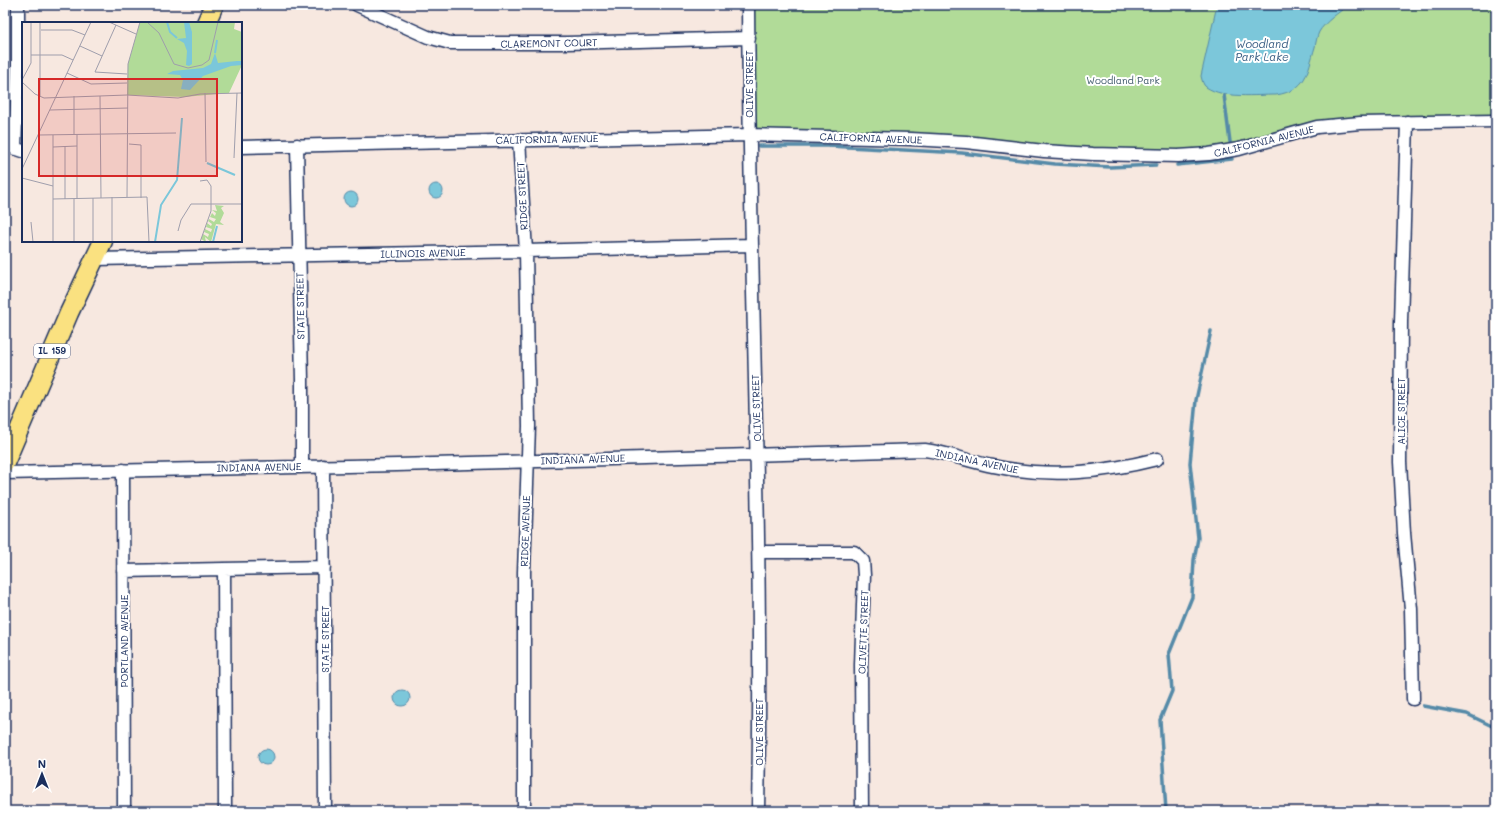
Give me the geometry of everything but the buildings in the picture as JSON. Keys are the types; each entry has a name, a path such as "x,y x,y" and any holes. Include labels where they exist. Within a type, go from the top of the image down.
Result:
{"main road":[{"path":"206,22 214,5"},
{"name":"IL 159","path":"5,463 68,313 104,242"}],"street":[{"path":"14,148 18,66 18,5"},
{"name":"CLAREMONT COURT","path":"357,5 428,37 450,43 567,43 749,38"},
{"name":"OLIVE STREET","path":"748,5 751,245 757,454 760,740 758,811"},
{"name":"CALIFORNIA AVENUE","path":"242,147 749,135 911,139 966,142 1086,154 1178,156 1208,154 1239,149 1317,127 1360,123 1496,121"},
{"name":"ALICE STREET","path":"1407,122 1401,322 1400,462 1404,532 1411,608 1413,699"},
{"name":"RIDGE STREET","path":"520,140 526,251"},
{"name":"STATE STREET","path":"297,145 302,380 302,466"},
{"name":"ILLINOIS AVENUE","path":"95,259 299,256 751,245"},
{"name":"RIDGE AVENUE","path":"524,811 524,572 530,426 526,251"},
{"name":"INDIANA AVENUE","path":"5,473 925,450 946,453 994,466 1028,472 1063,473 1093,472 1157,459"},
{"name":"STATE STREET","path":"323,466 325,811"},
{"name":"PORTLAND AVENUE","path":"123,470 124,811"},
{"name":"OLIVETTE STREET","path":"758,552 854,552 863,560 864,575 861,665 862,811"},
{"path":"123,571 324,567"},
{"path":"224,569 225,811"}],"green space":[{"name":"Woodland Park","path":"750,5 1496,5 1496,121 1317,127 1224,152 1123,155 749,135"}],"water":[{"name":"Woodland Park Lake","path":"1217,5 1349,5 1328,21 1319,32 1310,65 1304,79 1300,84 1286,93 1249,96 1231,95 1213,91 1204,85 1201,76"},
{"path":"436,184 441,186 443,191 441,196 436,198 431,196 429,191 431,186"},
{"path":"351,192 356,194 358,199 356,204 351,206 346,204 344,199 346,194"},
{"path":"399,690 405,690 410,695 408,704 405,706 399,706 394,701 394,695"},
{"path":"263,749 269,749 274,754 272,763 269,765 263,765 258,760 258,754"}],"waterway":[{"path":"1224,95 1230,142"},
{"path":"759,146 828,146 962,153 1055,164 1110,167 1156,165"},
{"path":"1177,165 1232,159"},
{"path":"1166,811 1160,720 1172,691 1169,654 1192,597 1194,560 1198,538 1190,463 1196,400 1211,331"},
{"path":"1423,706 1467,714 1496,728"}]}
